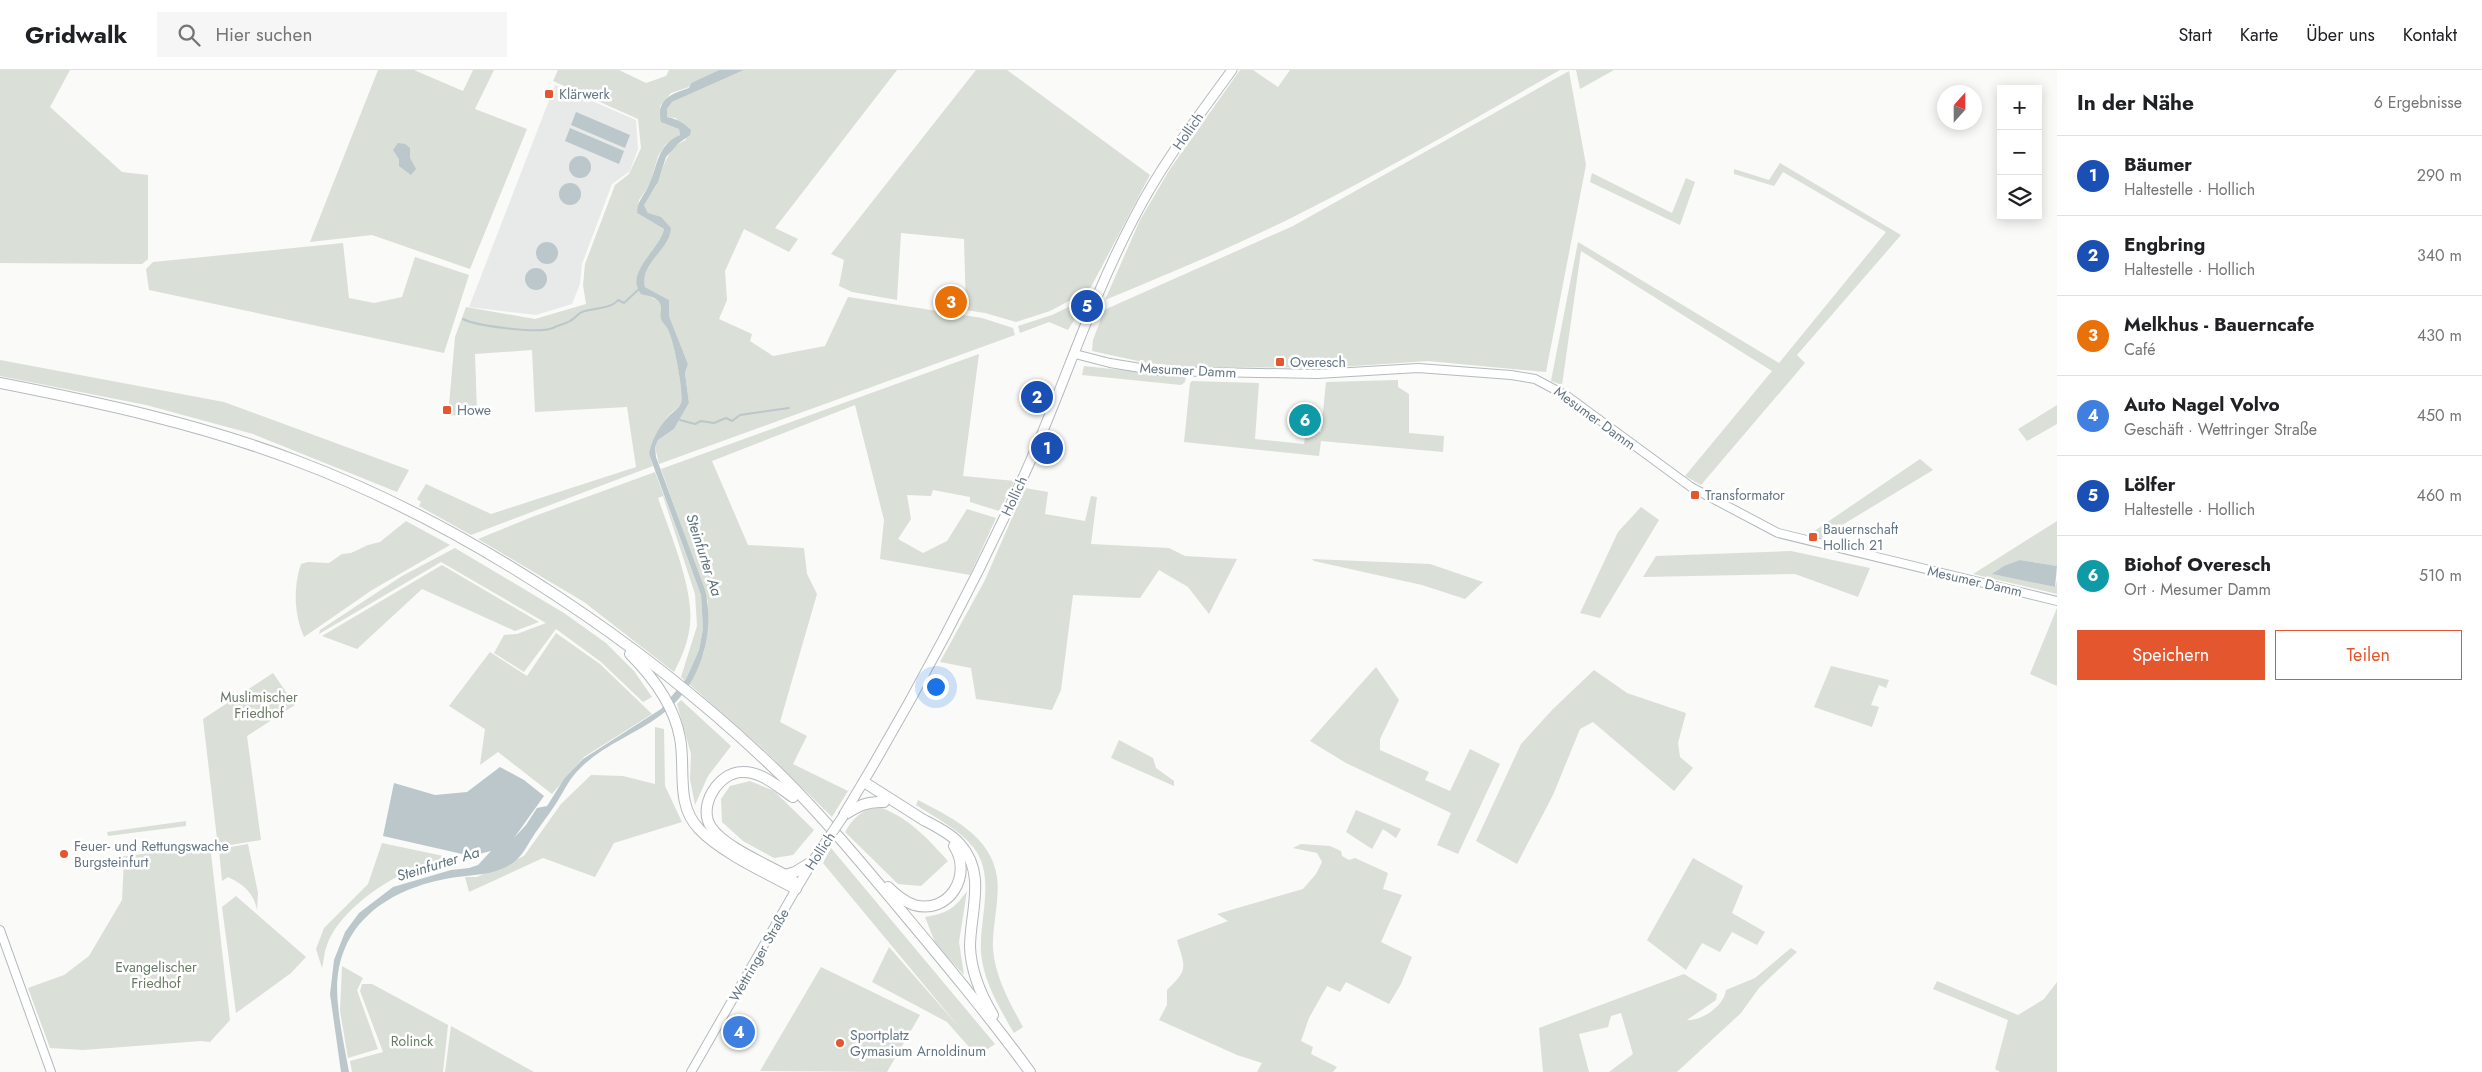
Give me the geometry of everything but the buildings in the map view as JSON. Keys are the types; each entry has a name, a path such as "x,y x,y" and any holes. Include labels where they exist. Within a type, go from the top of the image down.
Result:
{"highway":[{"path":"0,382 104,403 194,426 299,462 415,512 476,547 602,628 666,676 741,737 784,779 861,863 1030,1072"},
{"path":"602,628 655,682 677,726 682,756 683,796 688,812 699,829 722,847 796,890"},
{"path":"696,700 793,797 865,876 996,1036 1022,1072"},
{"path":"793,797 756,774 741,772 729,776 717,784 707,810 710,826 725,841 785,875 792,881 796,890"},
{"path":"861,863 897,896 915,905 941,903 958,886 962,867 960,856 955,847 946,839 869,792 864,782"},
{"path":"864,782 946,833 960,843 968,855 976,877 971,929 973,966 982,995 1006,1040"},
{"path":"844,815 861,804 872,801 884,802"},
{"path":"785,875 795,872 814,861"}],"main road":[{"name":"Hollich","path":"796,890 864,782 950,629 978,574 1021,481 1105,278 1134,216 1181,140 1232,70"},
{"name":"Mesumer Damm","path":"1075,354 1110,364 1159,371 1317,374 1418,368 1511,375 1536,379 1567,396 1691,488 1778,533 2057,600"},
{"name":"Wettringer Straße","path":"690,1072 796,890"},
{"path":"0,930 51,1072"}],"shaded area":[{"path":"719,70 744,70 672,102 667,109 667,117 685,125 691,130 690,135 679,143 666,157 658,182 644,205 648,213 661,217 671,228 665,244 647,270 645,287 669,300 669,316 688,364 685,373 689,403 674,429 658,440 655,447 656,457 705,590 708,607 706,642 695,675 674,704 661,715 604,749 583,765 568,783 524,851 514,862 490,873 445,879 421,885 399,894 380,905 364,920 351,936 342,956 338,979 338,1005 349,1072 341,1072 330,994 334,960 345,932 359,913 393,887 451,870 478,865 491,851 471,856 383,836 394,783 435,795 467,792 500,767 524,780 544,796 514,838 526,825 537,808 547,806 564,779 583,759 661,709 686,679 699,650 703,629 701,595 649,454 658,430 680,405 682,398 676,356 668,330 661,319 661,306 654,298 641,294 637,286 640,269 661,237 664,229 637,213 637,209 649,185 662,150 672,139 680,135 679,129 661,122 660,114 663,103 671,95 689,88 691,83"},
{"path":"555,85 636,120 638,149 630,171 612,184 582,264 580,284 572,304 536,315 469,307"},
{"path":"576,112 630,135 625,148 571,125"},
{"path":"570,128 624,151 619,164 565,141"},
{"path":"398,143 405,144 410,148 410,158 416,169 411,175 399,166 399,159 393,150"},
{"path":"580,156 588,159 591,167 588,175 580,178 572,175 569,167 572,159"},
{"path":"570,183 578,186 581,194 578,202 570,205 562,202 559,194 562,186"},
{"path":"547,242 555,245 558,253 555,261 547,264 539,261 536,253 539,245"},
{"path":"536,268 544,271 547,279 544,287 536,290 528,287 525,279 528,271"},
{"path":"2020,560 2057,566 2055,587 1992,574 2004,566"}],"green space":[{"path":"0,70 70,70 50,107 122,172 148,175 148,259 142,264 0,263"},
{"path":"378,70 414,70 463,91 473,70 494,70 475,109 527,129 470,269 372,235 310,242"},
{"path":"558,70 619,70 646,83 666,76 669,70 719,70 691,83 689,87 671,93 660,106 665,124 672,124 679,129 680,135 666,144 658,156 650,184 639,200 637,213 664,229 658,243 641,268 637,283 642,293 653,298 661,306 661,318 669,331 676,356 682,397 681,403 665,420 649,454 653,466 471,535 419,506 421,502 417,499 426,484 491,514 636,467 627,407 535,412 532,350 475,354 477,413 448,416 455,337 466,307 535,319 586,304 583,285 585,264 615,185 629,174 641,148 638,119 553,81"},
{"path":"744,70 897,70 775,228 798,239 789,252 744,229 725,271 727,300 719,319 752,334 750,341 773,356 825,346 848,297 982,318 1013,328 1015,335 659,464 655,447 658,440 674,429 689,403 685,373 688,364 669,316 669,300 645,287 646,271 649,264 671,228 648,213 644,205 657,184 671,152 686,140 676,118 667,117 667,109 672,102"},
{"path":"976,70 1007,70 1150,175 1091,287 1050,311 1016,322 985,313 966,310 964,239 901,233 897,300 852,292 839,286 844,260 831,254"},
{"path":"1240,70 1253,70 1278,87 1290,70 1560,70 1398,162 1299,214 1227,248 1105,300 1140,220 1170,169"},
{"path":"1576,70 1614,70 1580,89"},
{"path":"1569,71 1586,165 1546,372 1428,361 1325,368 1193,367 1147,363 1092,351 1093,340 1104,310 1293,226"},
{"path":"1780,163 1901,235 1797,355 1805,363 1701,485 1685,476 1772,371 1581,251 1562,385 1551,381 1578,242 1779,363 1886,232 1783,172 1774,186 1734,174 1734,169 1769,180"},
{"path":"1592,173 1672,213 1686,178 1695,182 1680,225 1590,182"},
{"path":"343,243 349,298 374,303 402,297 415,257 469,275 444,353 149,290 146,269 153,262"},
{"path":"1081,301 1085,302 1068,330 1049,322 1020,333 1018,326 1052,315"},
{"path":"979,354 963,476 1015,481 999,511 970,502 970,497 933,490 931,496 907,495 911,519 898,539 923,553 947,541 967,509 996,518 970,575 880,559 884,520 855,405 712,461 748,545 804,548 807,574 817,594 780,722 807,736 793,764 848,791 832,817 762,748 689,684 704,652 708,602 661,469"},
{"path":"0,360 224,402 409,470 397,492 253,434 146,405 0,376"},
{"path":"1084,366 1186,377 1185,382 1181,385 1082,375"},
{"path":"1398,380 1398,387 1409,394 1409,433 1444,436 1443,452 1321,441 1319,456 1184,442 1190,383 1192,381 1259,383 1255,439 1304,444 1306,431 1321,432 1326,382"},
{"path":"2057,405 2057,424 2027,441 2018,429"},
{"path":"1920,459 1933,470 1819,539 1807,536"},
{"path":"655,472 701,595 703,629 699,650 685,681 681,677 697,626 695,594 663,496 658,498 685,578 690,611 688,637 674,672 584,602 478,539"},
{"path":"1025,488 1048,492 1045,514 1085,521 1091,496 1097,497 1091,544 1169,548 1185,556 1237,559 1209,614 1188,587 1159,570 1140,598 1073,595 1061,690 1052,710 976,699 971,668 940,662 985,580"},
{"path":"1641,507 1659,520 1600,618 1580,613 1618,532"},
{"path":"406,521 450,545 372,590 304,637 298,620 296,601 298,573 301,564 308,562 329,563 342,554 351,553 380,542"},
{"path":"2057,521 2057,566 2020,560 1993,574 2055,587 2057,581 2057,594 1973,574"},
{"path":"455,548 564,613 606,643 634,671 652,697 643,702 601,662 556,629 524,672 494,653 504,635 517,634 546,623 441,562 319,634 320,630 402,576"},
{"path":"1791,551 1870,568 1858,597 1795,574 1643,577 1656,556"},
{"path":"1312,559 1430,564 1483,582 1465,599 1422,585"},
{"path":"442,565 539,622 515,631 422,589 357,649 322,636"},
{"path":"2057,608 2057,686 2030,674"},
{"path":"556,633 600,664 652,714 584,757 552,794 498,752 480,765 485,729 449,706 490,652 527,676"},
{"path":"1831,666 1889,680 1886,688 1879,685 1871,705 1879,707 1872,727 1814,707"},
{"path":"1376,667 1399,700 1380,739 1380,750 1429,772 1425,780 1450,791 1470,749 1500,764 1458,854 1437,845 1451,813 1346,763 1310,741"},
{"path":"1594,670 1627,693 1686,713 1678,743 1680,757 1693,768 1674,791 1593,722 1580,729 1553,795 1517,864 1476,841 1521,744 1553,709"},
{"name":"Muslimischer Friedhof","path":"273,673 295,705 247,736 261,840 218,847 203,719"},
{"path":"681,700 731,746 708,776 695,805 690,779 691,754 677,704"},
{"path":"655,727 664,729 665,786 682,822 614,843 595,877 543,858 469,892 465,877 477,877 524,856 561,804 591,775 623,776 655,784"},
{"path":"1119,740 1153,758 1156,768 1174,781 1174,786 1111,758"},
{"path":"750,781 774,791 814,830 793,855 774,858 743,841 722,822 721,799 730,786"},
{"path":"918,800 943,813 967,829 987,850 993,862 998,886 993,949 994,959 1008,999 1023,1027 1014,1033 993,994 982,963 981,939 985,885 981,859 974,848 962,836 916,805"},
{"path":"876,806 906,821 924,836 948,861 921,886 898,884 845,832 858,816"},
{"path":"1356,810 1401,829 1396,838 1383,829 1372,849 1346,832"},
{"path":"186,821 186,826 108,836 107,832"},
{"path":"382,843 448,857 391,880 358,904 348,913 332,934 326,948 322,968 316,949 324,928 368,884"},
{"path":"248,844 258,893 257,910 256,904 243,886 228,877 222,881 219,849"},
{"path":"1301,844 1330,846 1341,851 1342,856 1349,860 1355,858 1388,873 1383,889 1402,895 1381,942 1412,957 1401,984 1389,1004 1346,982 1340,992 1327,986 1309,1018 1301,1041 1313,1047 1311,1054 1337,1067 1333,1072 1257,1072 1262,1063 1237,1055 1159,1020 1167,1005 1167,990 1179,977 1183,968 1177,940 1228,921 1217,914 1303,889 1316,874 1322,862 1317,853 1293,848"},
{"name":"Evangelischer Friedhof","path":"210,845 230,1020 210,1042 201,1041 83,1050 50,1048 28,988 64,975 89,956 122,900 124,861 118,857"},
{"path":"831,848 995,1044 977,1056 947,1022 872,982 889,947 959,1027 823,863"},
{"path":"1693,858 1743,886 1732,913 1765,932 1757,945 1732,932 1720,952 1702,943 1686,970 1647,940"},
{"path":"967,891 959,942 964,975 936,945 925,917 950,909"},
{"path":"236,896 306,957 291,973 236,1013 222,907"},
{"path":"1791,948 1797,952 1759,988 1741,1013 1677,1072 1609,1072 1633,1054 1621,1013 1611,1016 1608,1027 1579,1034 1589,1072 1543,1072 1539,1028 1684,974 1717,994 1716,1000 1687,1020 1693,1020 1717,1007 1726,990 1755,978"},
{"name":"Rolinck","path":"342,966 363,978 357,990 378,1049 348,1058 340,1011"},
{"name":"Sportplatz Gymasium Arnoldinum","path":"821,967 920,1015 887,1072 760,1071"},
{"path":"1937,981 2018,1015 2044,999 2057,982 2057,1072 2000,1072 1995,1069 2008,1020 1933,989"},
{"name":"Rolinck","path":"362,984 372,984 448,1025 443,1072 352,1072 350,1061 383,1052 360,991"},
{"name":"Rolinck","path":"451,1026 534,1072 445,1072"}],"waterway":[{"path":"463,319 470,322 508,328 546,330 568,322 582,312 606,307 618,300 624,303 639,289"},
{"path":"680,420 695,424 701,421 714,423 726,418 732,421 740,415 789,408"}],"place":[{"name":"Klärwerk","path":"549,94"},
{"name":"Melkhus - Bauerncafe","path":"951,302"},
{"name":"Lölfer","path":"1087,306"},
{"name":"Overesch","path":"1280,362"},
{"name":"Engbring","path":"1037,397"},
{"name":"Howe","path":"447,410"},
{"name":"Biohof Overesch","path":"1305,420"},
{"name":"Bäumer","path":"1047,448"},
{"name":"Transformator","path":"1695,495"},
{"name":"Bauernschaft Hollich 21","path":"1813,537"},
{"name":"Feuer- und Rettungswache Burgsteinfurt","path":"64,854"},
{"name":"Auto Nagel Volvo","path":"739,1032"},
{"name":"Sportplatz Gymasium Arnoldinum","path":"840,1043"}],"water label":[{"name":"Steinfurter Aa","path":"704,555"},
{"name":"Steinfurter Aa","path":"438,864"}]}
